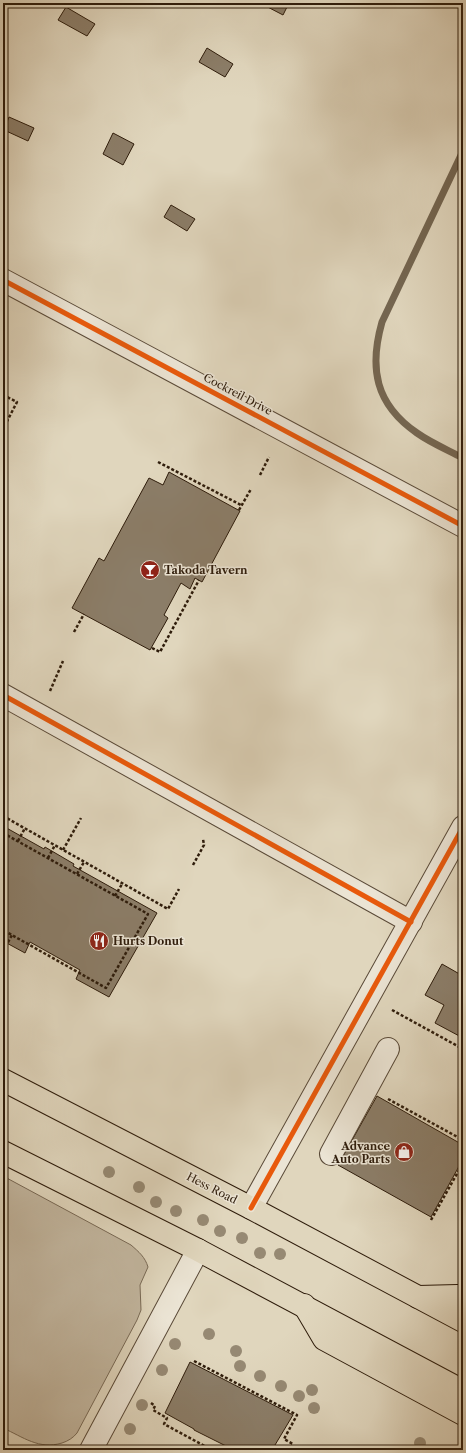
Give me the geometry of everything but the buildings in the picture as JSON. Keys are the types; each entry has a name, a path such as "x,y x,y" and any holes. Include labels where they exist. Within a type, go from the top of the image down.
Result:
{"main road":[{"name":"Hess Road","path":"3,1080 251,1208 463,1321"},
{"path":"3,1152 304,1305 463,1391"},
{"path":"418,1297 458,1296 463,1299"},
{"path":"304,1305 324,1339 463,1414"}],"street":[{"name":"Cockreil Drive","path":"3,280 463,526"},
{"path":"3,695 411,922"},
{"path":"251,1208 463,827"},
{"path":"331,1154 388,1049"},
{"path":"91,1450 198,1250"}],"path":[{"path":"3,395 17,402 3,429"},
{"path":"260,475 269,457"},
{"path":"158,462 241,505"},
{"path":"239,510 251,489"},
{"path":"152,648 160,652 199,580"},
{"path":"74,632 84,614"},
{"path":"50,691 63,661"},
{"path":"3,816 168,909 179,889"},
{"path":"63,850 81,818"},
{"path":"18,841 25,828"},
{"path":"3,833 148,914 106,988 3,930"},
{"path":"193,865 204,845 203,839"},
{"path":"48,858 55,846"},
{"path":"77,874 84,862"},
{"path":"115,896 122,884"},
{"path":"3,951 12,935"},
{"path":"392,1010 463,1048"},
{"path":"384,1096 463,1140"},
{"path":"431,1220 463,1163"},
{"path":"194,1361 297,1415 284,1439 293,1444 290,1450"},
{"path":"151,1403 155,1406 153,1410 167,1418 164,1424 212,1450"}],"shaded area":[{"path":"3,1176 131,1245 143,1257 148,1267 140,1285 141,1310 137,1320 77,1433 72,1438 54,1445 31,1442 3,1428"}],"waterway":[{"path":"463,151 382,322 376,355 376,370 379,384 384,397 392,410 403,422 417,433 463,458"}],"cycle path":[{"path":"3,280 463,526"},
{"path":"3,695 411,922"},
{"path":"251,1208 463,827"}],"place":[{"name":"Takoda Tavern","path":"150,570"},
{"name":"Hurts Donut","path":"99,941"},
{"name":"Advance Auto Parts","path":"404,1152"}]}
